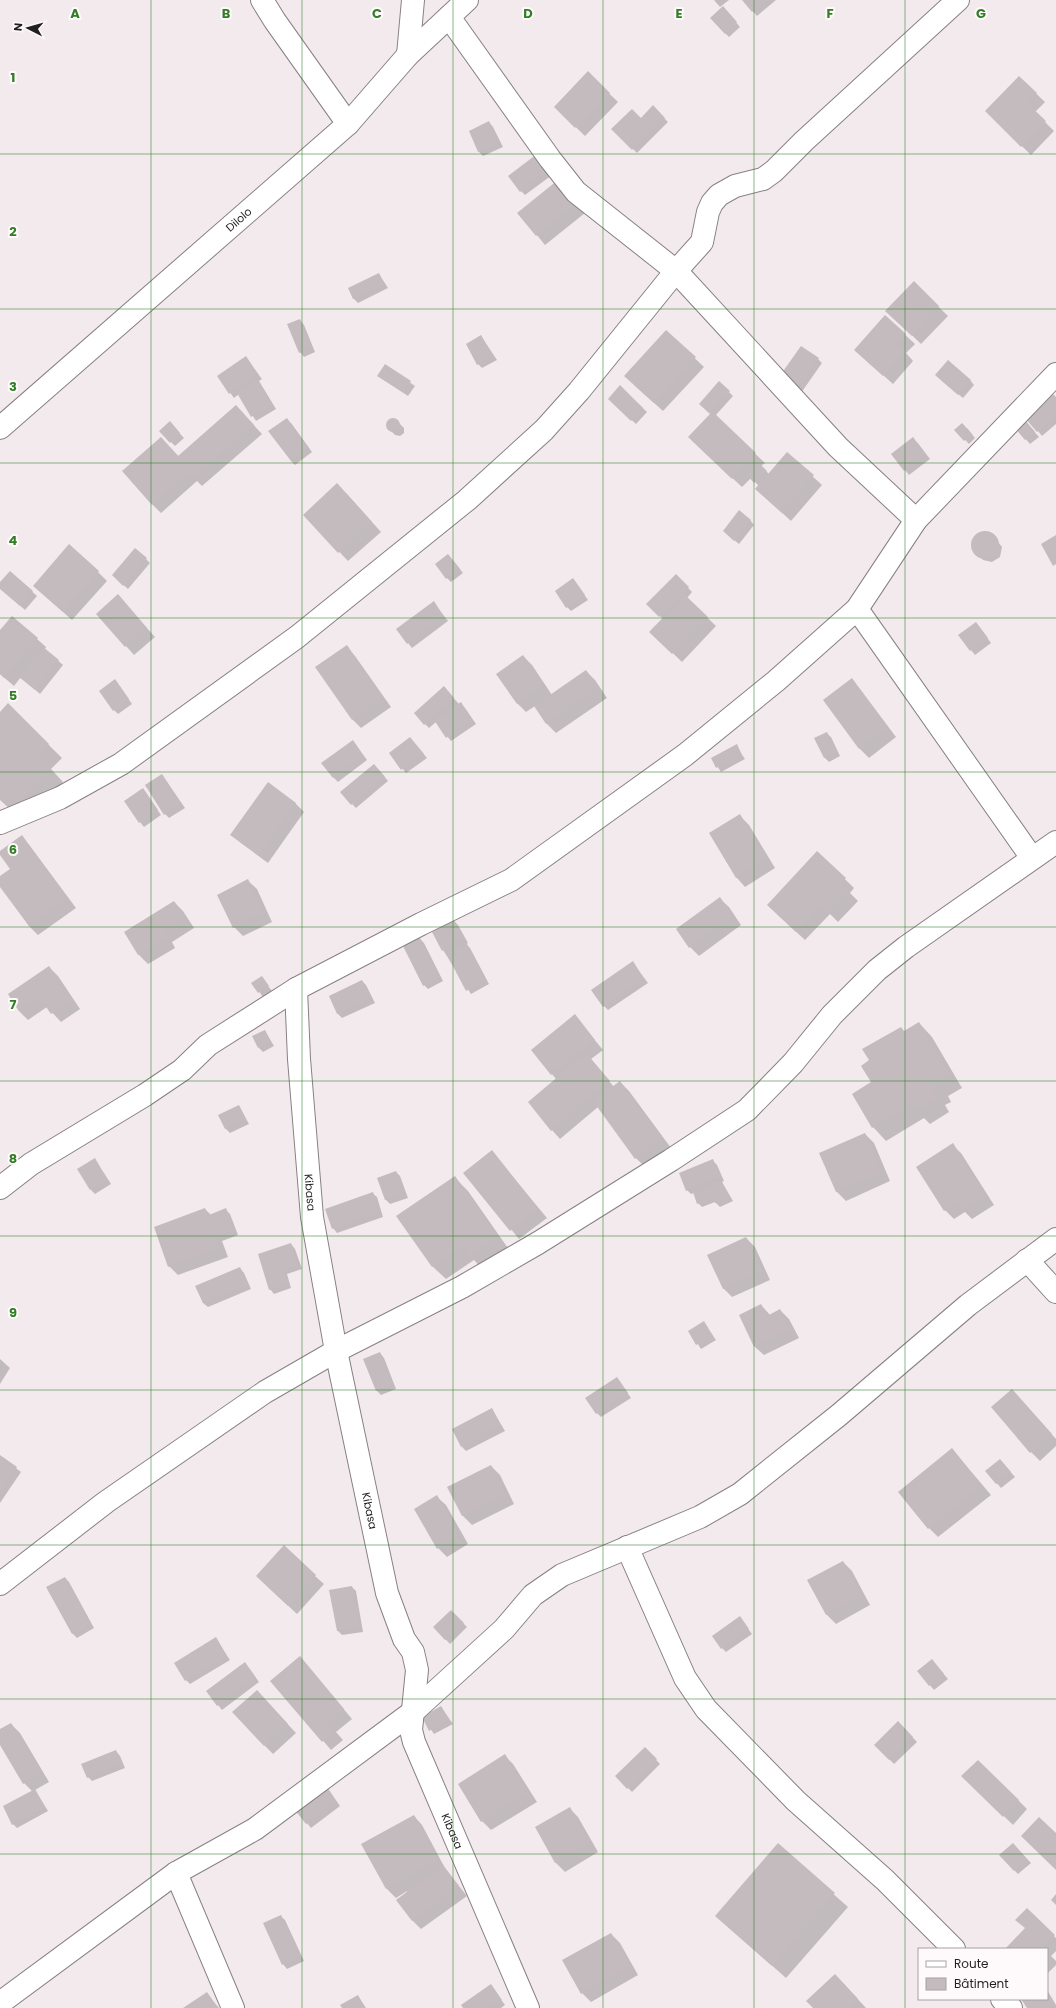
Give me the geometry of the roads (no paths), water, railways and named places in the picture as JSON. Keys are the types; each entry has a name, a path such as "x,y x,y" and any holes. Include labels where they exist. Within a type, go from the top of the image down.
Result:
{"street":[{"path":"262,0 275,21 348,124"},
{"path":"408,55 413,0"},
{"name":"Dilolo","path":"0,428 348,124 408,55 468,0"},
{"path":"0,823 60,798 121,764 297,637 467,500 544,430 579,391 676,271 702,242 708,212 712,203 719,195 735,186 763,179 774,171 804,141 958,0"},
{"path":"449,17 550,159 576,192 676,271 838,447 916,520"},
{"path":"0,1188 31,1164 145,1095 182,1070 208,1045 296,989 421,924 511,880 685,755 776,681 857,609 916,520 1056,374"},
{"path":"857,609 1032,858"},
{"path":"0,1584 112,1498 266,1392 336,1351 462,1287 517,1255 671,1160 747,1110 793,1063 832,1015 877,970 912,942 1056,842"},
{"name":"Kibasa","path":"296,989 299,1059 312,1217 336,1351 387,1593 404,1639 413,1652 417,1670 411,1730 414,1742 528,2008"},
{"path":"0,2003 176,1872 255,1829 414,1711 504,1629 533,1595 562,1575 700,1517 740,1494 839,1415 968,1305 1056,1239"},
{"path":"1028,1260 1056,1292"},
{"path":"627,1547 685,1678 706,1709 796,1801 885,1880 953,1948"},
{"path":"176,1872 233,2008"},
{"path":"1003,2000 1011,2008"}]}
